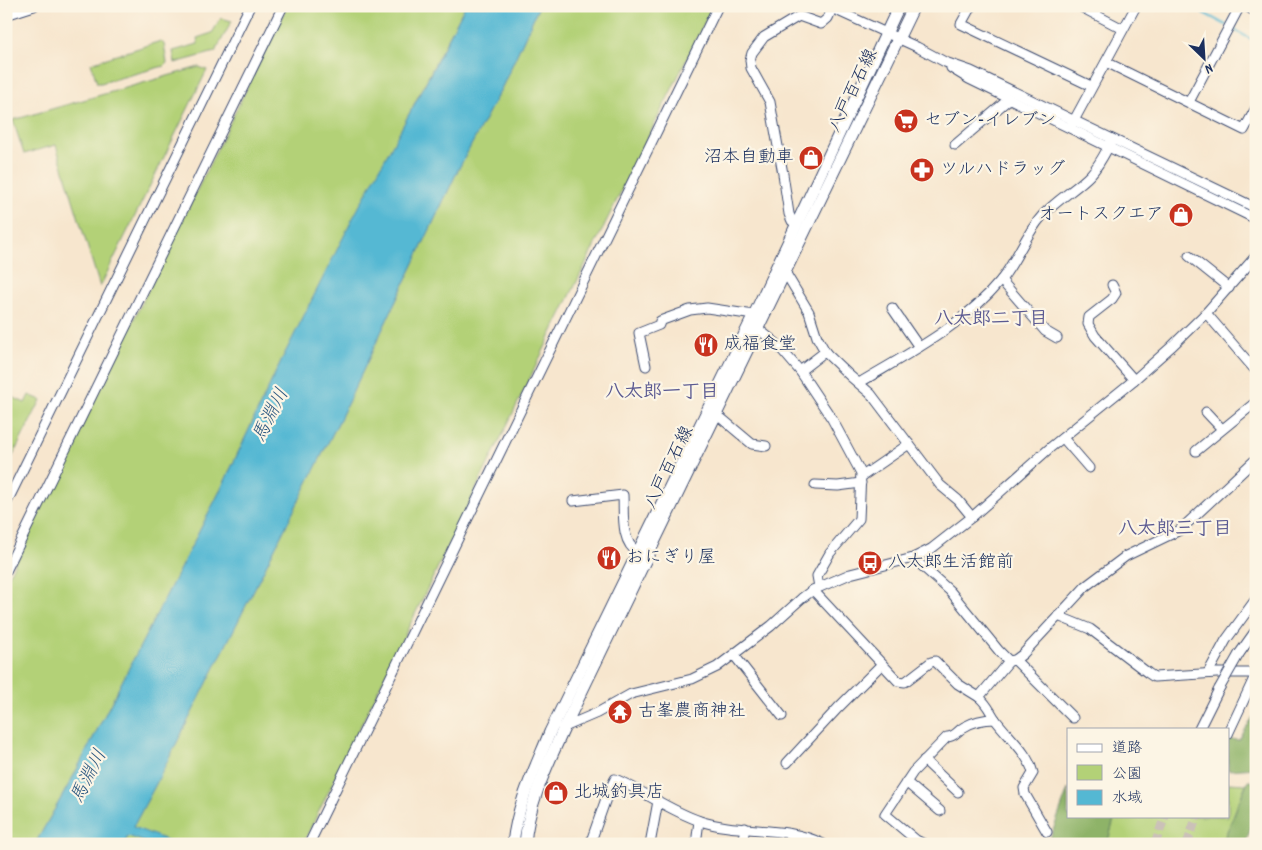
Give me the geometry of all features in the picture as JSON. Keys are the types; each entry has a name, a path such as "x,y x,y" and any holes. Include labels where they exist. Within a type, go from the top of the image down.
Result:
{"main road":[{"name":"八戸百石線","path":"513,844 521,803 550,732 754,315 899,6"},
{"name":"八戸百石線","path":"525,844 527,826 538,788 564,728 914,6"}],"street":[{"path":"6,15 34,6"},
{"path":"6,504 250,6"},
{"path":"6,571 283,6"},
{"path":"309,844 718,6"},
{"path":"971,6 961,24 1091,86"},
{"path":"1079,6 1123,29"},
{"path":"1071,124 1136,6"},
{"path":"1189,102 1240,6"},
{"path":"1246,6 1256,12"},
{"path":"796,224 792,221 789,214 770,102 752,68 750,60 758,43 770,32 799,16 821,24 828,18 830,8 945,62 971,71 1256,218"},
{"path":"916,48 969,79 1009,99 1071,124"},
{"path":"1106,62 1244,130 1256,108"},
{"path":"955,145 1009,99"},
{"path":"1110,143 1256,208"},
{"path":"859,383 951,327 972,309 1001,280 1036,222 1063,196 1090,175 1101,163 1110,143"},
{"path":"1189,256 1229,288"},
{"path":"550,732 564,728 597,713 631,694 692,679 718,667 816,588 850,574 913,558 931,549 972,517 1063,438 1134,380 1206,313 1256,256"},
{"path":"784,272 809,312 817,337 826,353 872,394 940,484 958,500 972,517"},
{"path":"1001,280 1045,331 1057,338"},
{"path":"1112,285 1116,294 1089,317 1088,324 1095,336 1134,380"},
{"path":"646,366 639,334 659,324 660,321 690,310 707,308 754,315"},
{"path":"892,308 919,347"},
{"path":"1206,313 1256,371"},
{"path":"757,328 776,343 800,371 832,419 861,473 859,519 830,553 817,576 816,588 898,681 905,682 931,662 936,661 958,684 988,705 995,719 1016,743 1031,766 1033,774 1024,788 1025,794 1047,832"},
{"path":"800,371 826,353"},
{"path":"1196,451 1256,402"},
{"path":"1206,412 1222,429"},
{"path":"715,416 721,418 752,444 766,446"},
{"path":"1063,438 1089,468"},
{"path":"815,484 838,486 861,480 909,444"},
{"path":"979,697 1012,661 1023,654 1086,586 1126,556 1180,530 1256,459"},
{"path":"573,501 623,495 626,536 632,549 638,552"},
{"path":"913,558 950,591 999,651 1072,718"},
{"path":"1208,673 1226,640 1256,599"},
{"path":"1058,616 1090,629 1154,676 1256,673 1230,729"},
{"path":"1200,728 1239,654 1256,630"},
{"path":"734,655 782,716"},
{"path":"787,763 882,664"},
{"path":"924,844 916,840 885,814 906,782 924,760 947,737 952,737 961,728 974,721 995,719"},
{"path":"924,760 958,792"},
{"path":"590,844 614,779 699,821 729,828 745,828 789,839 812,839 823,844"},
{"path":"906,782 940,811"},
{"path":"650,844 658,801"},
{"path":"696,844 699,821"},
{"path":"742,844 745,828"}],"green space":[{"path":"287,6 465,6 281,361 223,485 73,777 35,844 6,844 6,581"},
{"path":"539,6 713,6 303,844 124,844 341,417 458,170 503,85"},
{"path":"221,18 232,21 215,52 175,63 173,51 198,44 197,38 212,33"},
{"path":"161,41 164,44 167,63 164,66 97,83 91,63"},
{"path":"199,67 207,70 100,287 56,145 24,154 13,120"},
{"path":"6,394 25,403 29,395 41,400 6,469"},
{"path":"1256,716 1256,768 1230,770 1230,739 1239,740 1253,717"},
{"path":"1248,780 1256,784 1256,813 1246,842 1249,844 1222,844"},
{"path":"1230,783 1246,784 1222,844 1107,844 1114,818 1230,818"},
{"path":"1067,792 1067,818 1114,818 1107,844 1048,844"}],"water":[{"name":"馬淵川","path":"465,6 539,6 503,85 458,170 341,417 133,827 177,844 150,844 128,836 124,844 35,844 73,777 223,485 281,361 354,216"}],"waterway":[{"path":"1193,6 1226,25"},
{"path":"1231,28 1256,42"}],"tunnel":[{"path":"1155,844 1164,818"},
{"path":"1187,844 1196,818"}],"place":[{"name":"セブン-イレブン","path":"906,121"},
{"name":"沼本自動車","path":"811,158"},
{"name":"ツルハドラッグ","path":"922,170"},
{"name":"オートスクエア","path":"1181,215"},
{"name":"成福食堂","path":"706,345"},
{"name":"おにぎり屋","path":"609,558"},
{"name":"八太郎生活館前","path":"870,563"},
{"name":"古峯農商神社","path":"620,712"},
{"name":"北城釣具店","path":"556,793"}],"district":[{"name":"八太郎二丁目","path":"991,320"},
{"name":"八太郎一丁目","path":"662,393"},
{"name":"八太郎三丁目","path":"1175,530"}]}
